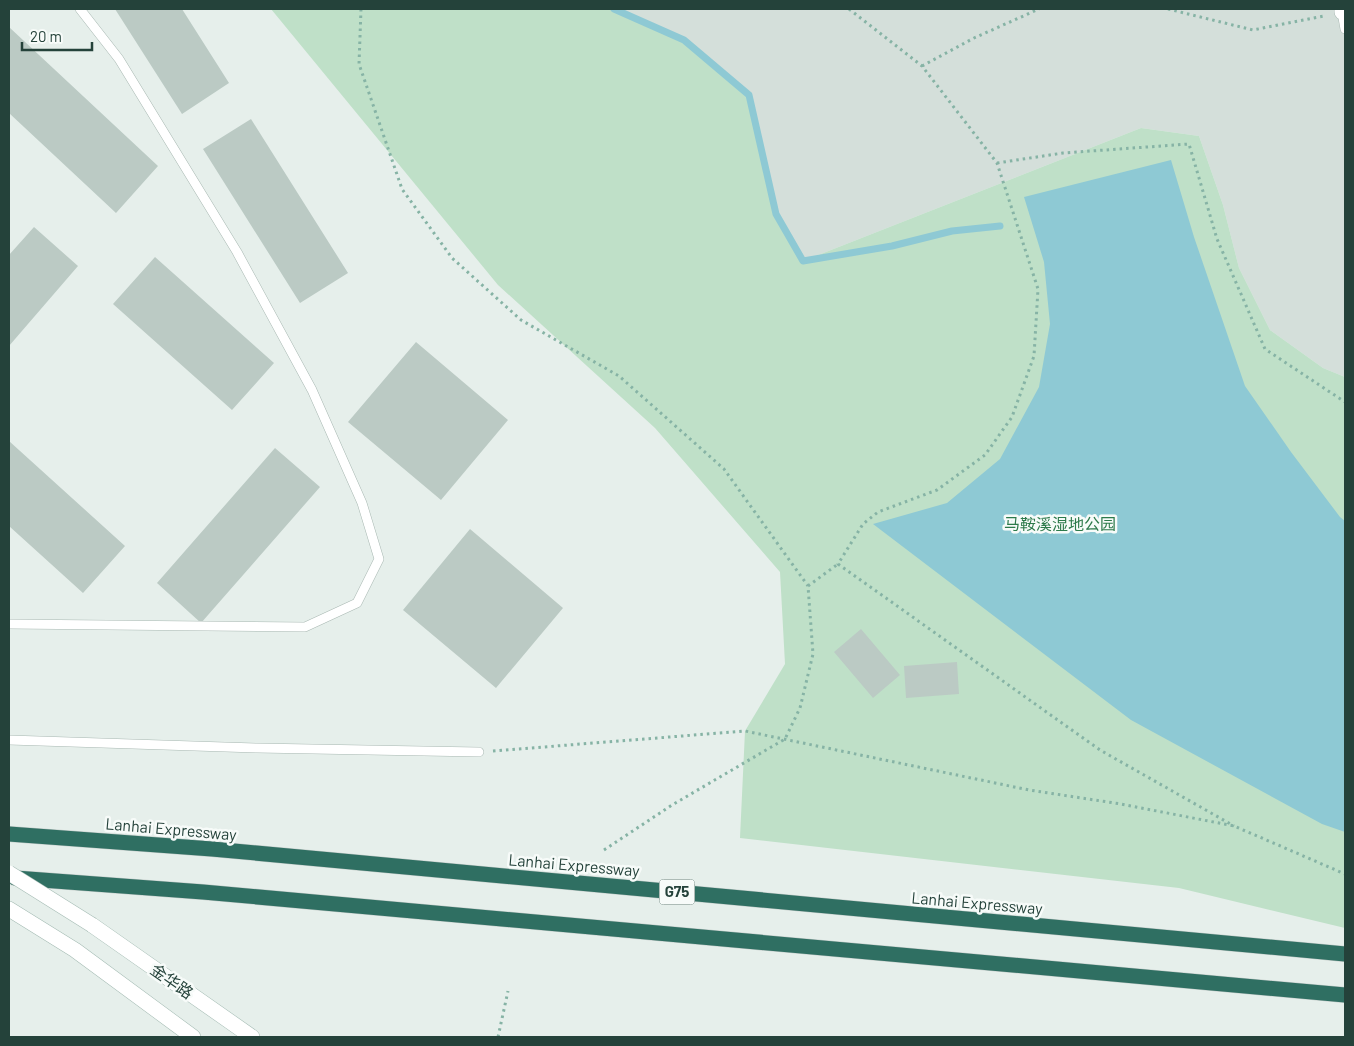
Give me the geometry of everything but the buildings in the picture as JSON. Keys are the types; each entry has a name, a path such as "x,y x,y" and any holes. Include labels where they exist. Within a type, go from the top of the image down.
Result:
{"highway":[{"name":"Lanhai Expressway","path":"9,834 222,850 1345,954"},
{"path":"9,878 203,892 1345,995"}],"main road":[{"name":"金华路","path":"9,873 92,925 252,1037"},
{"name":"金华路","path":"9,908 75,950 193,1037"}],"lane":[{"path":"9,624 305,627 356,602 378,559 362,502 312,390 237,252 119,59 80,9"},
{"path":"1343,12 1345,29"},
{"path":"9,740 247,748 479,752"}],"path":[{"path":"361,9 360,64 402,189 452,258 521,320 619,376 724,469 808,586 813,654 800,708 785,739 672,805 604,850"},
{"path":"808,586 838,564 863,524 878,512 938,490 985,455 1012,417 1034,356 1038,289 997,163 922,66 849,9"},
{"path":"922,66 974,38 1039,9"},
{"path":"1168,9 1253,30 1343,12"},
{"path":"997,163 1062,153 1189,144 1217,239 1265,349 1345,402"},
{"path":"838,564 1100,750 1234,826 1345,874"},
{"path":"479,752 746,731 1029,790 1121,804 1234,826"},
{"path":"498,1037 508,991"}],"shaded area":[{"path":"614,9 1345,9 1345,377 1323,368 1270,330 1239,268 1223,205 1199,136 1141,128 803,261 776,214 749,95 684,40"}],"green space":[{"name":"马鞍溪湿地公园","path":"271,9 614,9 684,40 749,95 776,214 803,261 1141,128 1199,136 1223,205 1239,268 1270,330 1323,368 1345,377 1345,928 1179,888 740,838 745,731 785,664 780,572 655,428 498,285"}],"water":[{"path":"1171,160 1194,237 1245,386 1291,452 1345,521 1345,832 1322,824 1131,720 873,524 947,503 1000,459 1039,387 1050,324 1044,262 1024,197"}],"waterway":[{"path":"614,9 684,40 749,95 776,214 803,261 892,246 952,231 1000,226"}]}
